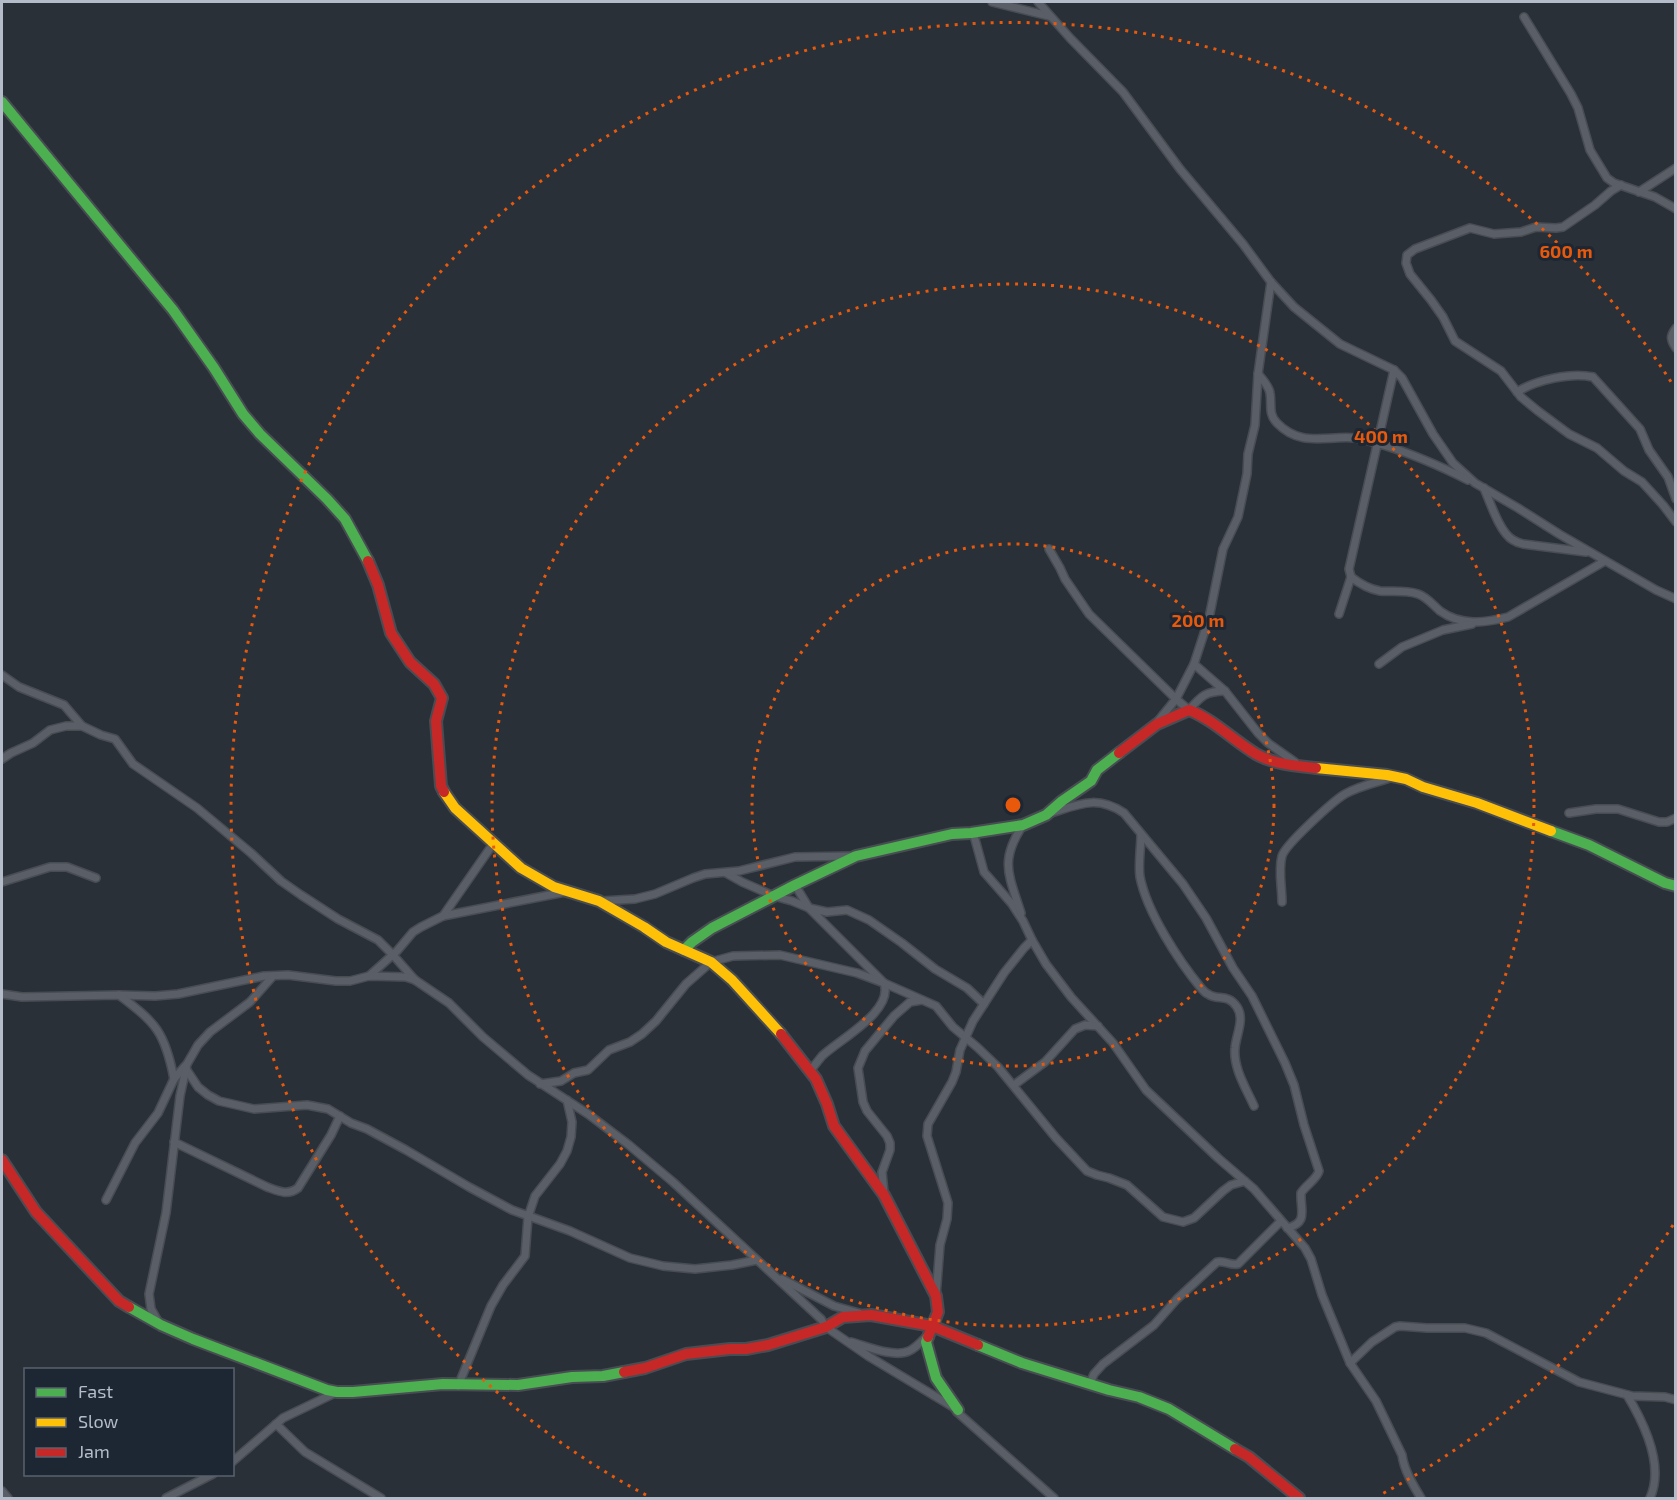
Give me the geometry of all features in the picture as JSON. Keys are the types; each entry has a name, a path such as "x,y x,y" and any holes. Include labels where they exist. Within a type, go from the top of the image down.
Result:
{"street":[{"path":"992,2 1049,16"},
{"path":"1038,2 1123,92 1180,169 1243,244 1270,282 1294,307 1340,344 1394,370 1402,378 1432,434 1453,463 1475,483"},
{"path":"1524,17 1571,94 1578,108 1590,150 1600,169 1607,177 1621,185 1655,197 1676,209"},
{"path":"2,102 173,310 243,414 345,519 378,585 391,633 410,662 434,684 442,698 436,721 441,786 454,808 493,844 531,874 554,887 599,901 666,942 711,962 756,1005 810,1071 822,1092 834,1126 884,1195 936,1296 938,1312 926,1342 936,1378 958,1410 957,1412 1054,1498"},
{"path":"1639,192 1676,168"},
{"path":"1621,185 1563,227 1536,227 1521,232 1494,234 1470,228 1415,249 1407,255 1406,263 1410,274 1443,317 1452,338 1459,345 1501,371 1521,397 1538,411 1569,434 1597,448 1624,471 1642,482 1676,522"},
{"path":"1046,815 1091,781 1098,770 1157,723 1176,699 1194,664 1209,618 1223,549 1238,517 1247,474 1248,454 1255,425 1258,374 1270,282"},
{"path":"1676,328 1671,335 1671,340 1676,348"},
{"path":"1339,614 1350,578 1349,569 1394,370"},
{"path":"1258,374 1270,391 1272,418 1293,435 1326,440 1356,438 1406,452 1431,462 1484,488 1558,534 1676,599"},
{"path":"1517,392 1544,381 1572,376 1593,377 1640,429 1649,450 1668,477 1676,499"},
{"path":"1484,488 1506,534 1513,540 1523,544 1592,553"},
{"path":"1048,549 1089,614 1176,699 1258,755 1301,766 1395,776 1589,844 1665,883 1676,886"},
{"path":"1380,664 1402,647 1443,630 1508,617 1605,561"},
{"path":"1350,578 1363,586 1379,591 1420,594 1442,612 1458,620 1478,623"},
{"path":"1194,664 1225,691 1268,743 1301,766"},
{"path":"2,675 19,687 64,705 82,726 115,739 133,764 214,822 281,881 338,919 378,940 415,980 449,1003 483,1037 528,1075 610,1130 673,1182 821,1319 826,1327 868,1356 958,1410"},
{"path":"1157,723 1190,710 1204,694 1225,691"},
{"path":"2,759 33,743 50,730 66,726 82,726"},
{"path":"1282,902 1280,870 1282,856 1287,846 1346,793 1395,776"},
{"path":"599,901 635,899 656,894 705,874 726,873 795,857 856,856 952,834 1023,825 1046,815 1092,801 1114,807 1124,813 1183,884 1206,918 1233,968 1252,996 1285,1063 1294,1085 1319,1171 1317,1177 1300,1193 1301,1220 1287,1228"},
{"path":"1569,813 1596,808 1618,809 1659,822 1667,822 1676,818"},
{"path":"1023,825 1010,848 1008,858 1008,869 1023,921"},
{"path":"973,832 984,872 1012,904 1057,980 1113,1043 1146,1090 1218,1158 1245,1180 1305,1248 1350,1363 1376,1401 1402,1455 1412,1484 1421,1498"},
{"path":"1141,834 1140,875 1150,907 1161,928 1201,988 1208,995 1229,999 1239,1010 1234,1049 1236,1063 1254,1106"},
{"path":"443,916 493,844"},
{"path":"684,950 712,928 856,856"},
{"path":"2,882 50,867 67,867 96,878"},
{"path":"726,873 774,896 809,908 827,912 847,910 869,920 935,969 967,988 984,1004"},
{"path":"795,885 809,908 884,983 886,989 879,1008 822,1056 810,1071"},
{"path":"369,976 393,955 413,932 443,916 567,892"},
{"path":"936,1296 940,1245 947,1220 948,1203 927,1130 932,1116 952,1082 964,1038 1015,959 1032,940"},
{"path":"540,1084 561,1081 574,1073 588,1070 609,1050 630,1042 642,1034 656,1021 686,984 711,962 733,956 780,955 857,973 924,1000 940,1011 964,1038 977,1047 1014,1085 1056,1138 1087,1171 1127,1185 1163,1217 1183,1222 1194,1218 1231,1185 1245,1180"},
{"path":"2,994 22,998 155,996 178,994 264,976 288,975 336,981 350,981 369,976 406,977 415,980"},
{"path":"106,1200 135,1143 161,1109 174,1079 186,1066 198,1045 210,1032 250,1002 273,976"},
{"path":"119,995 153,1023 162,1037 174,1079"},
{"path":"884,1195 882,1172 890,1150 890,1143 863,1102 858,1068 865,1051 894,1016 910,1002 924,1000"},
{"path":"1014,1085 1045,1062 1075,1029 1085,1025 1098,1026"},
{"path":"186,1066 198,1087 219,1101 254,1108 307,1105 328,1109 512,1210 570,1231 630,1258 663,1266 695,1269 757,1260"},
{"path":"161,1325 151,1309 149,1294 165,1213 186,1066"},
{"path":"458,1386 491,1306 503,1285 525,1256 528,1217 535,1196 560,1164 567,1151 572,1122 567,1100"},
{"path":"174,1142 267,1187 286,1193 298,1188 340,1116"},
{"path":"2,1160 36,1212 119,1301 161,1325 193,1339 318,1387 337,1392 442,1384 458,1386 528,1384 572,1377 603,1376 664,1363 686,1354 768,1345 826,1327 843,1317 867,1315"},
{"path":"1090,1383 1102,1364 1154,1325 1170,1306 1217,1262 1238,1264 1281,1221"},
{"path":"772,1274 834,1306 930,1330 1013,1360 1139,1397 1169,1409 1255,1461 1299,1498"},
{"path":"1350,1363 1380,1336 1400,1326 1473,1329 1486,1333 1574,1380 1627,1395 1676,1400"},
{"path":"846,1340 899,1354 908,1352 930,1330"},
{"path":"234,1460 291,1414 337,1392"},
{"path":"1627,1395 1641,1421 1653,1454 1656,1471 1655,1485 1650,1498"},
{"path":"276,1424 305,1452 381,1498"},
{"path":"166,1498 209,1476"},
{"path":"2,1491 8,1498"}],"traffic: fast":[{"path":"2,102 173,310 243,414 345,519 368,561"},
{"path":"684,950 712,928 856,856 952,834 1023,825 1046,815 1091,781 1097,770 1119,753"},
{"path":"1551,831 1589,845 1665,883 1676,886"},
{"path":"129,1307 193,1339 337,1392 443,1384 518,1385 624,1372"},
{"path":"928,1337 926,1342 936,1378 958,1410"},
{"path":"978,1345 1022,1363 1139,1397 1169,1409 1235,1449"}],"traffic: slow":[{"path":"1316,768 1406,779 1551,831"},
{"path":"444,792 455,808 521,868 554,887 599,901 666,942 711,962 732,980 781,1034"}],"traffic: jam":[{"path":"368,561 378,585 391,633 410,662 434,684 442,698 436,721 441,786 444,792"},
{"path":"1119,753 1157,724 1189,710 1207,719 1256,754 1285,764 1316,768"},
{"path":"781,1034 816,1079 834,1126 884,1195 936,1296 938,1312 928,1337"},
{"path":"2,1160 36,1212 119,1301 129,1307"},
{"path":"624,1372 645,1368 686,1354 768,1345 826,1327 843,1317 871,1315 932,1326 978,1345"},
{"path":"1235,1449 1249,1457 1299,1498"}]}
